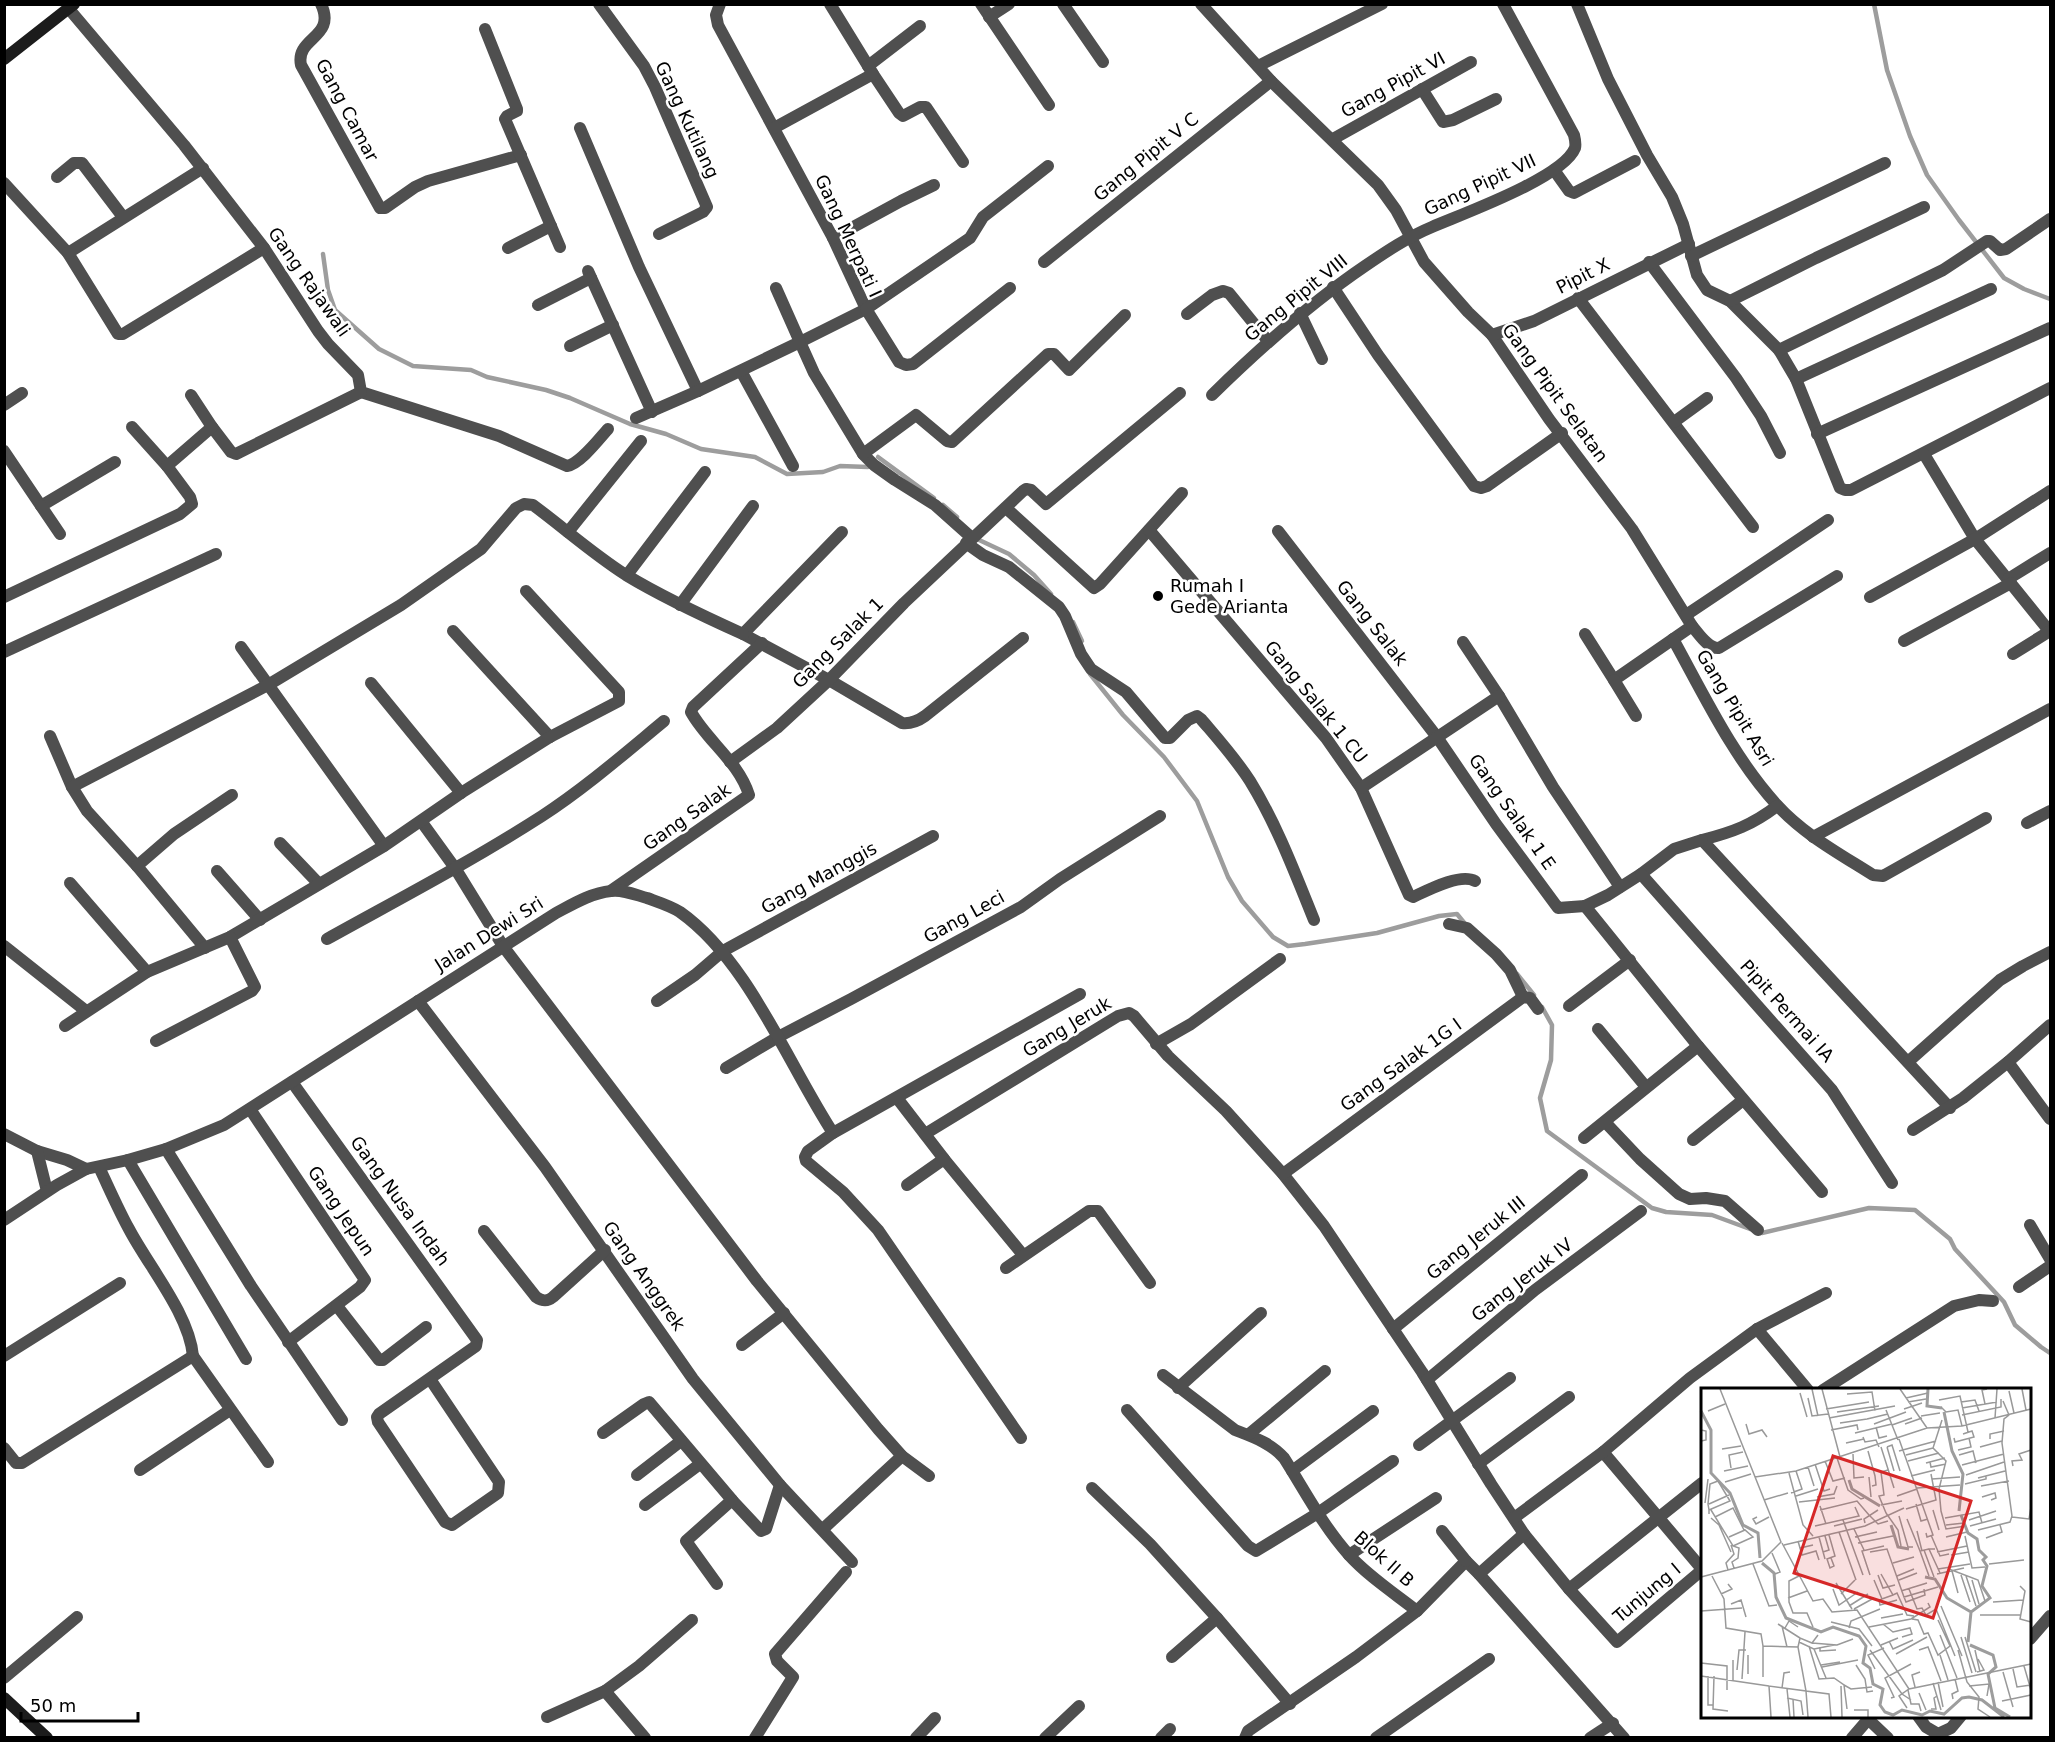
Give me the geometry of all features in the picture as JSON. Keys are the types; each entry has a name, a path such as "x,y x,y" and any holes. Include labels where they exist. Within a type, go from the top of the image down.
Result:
{"street":[{"name":"Gang Camar","path":"321,4 326,21 322,30 302,50 299,57 301,66 382,209 415,186 521,155"},
{"name":"Gang Kutilang","path":"599,4 644,66 707,207 703,212 659,234"},
{"name":"Gang Merpati I","path":"636,418 741,371 866,309 833,238 718,25 716,15 720,4"},
{"path":"830,4 899,113 903,116 920,107 926,107 963,162"},
{"path":"981,4 1049,105"},
{"path":"989,17 1009,4"},
{"path":"1063,4 1103,63"},
{"name":"Gang Pipit Selatan","path":"1202,4 1271,81 1378,185 1396,210 1424,262 1492,335 1549,419 1562,433 1632,530 1689,620 1709,645 1719,648 1837,576"},
{"path":"1258,66 1382,4"},
{"name":"Gang Pipit VII","path":"1410,236 1499,199 1554,170 1575,148 1574,135 1503,4"},
{"path":"1577,4 1608,79 1647,155 1672,197 1697,275 1707,290 1730,302 1779,350 1796,379 1840,488 1851,489 1924,454 2050,388"},
{"path":"4,59 71,7"},
{"name":"Gang Rajawali","path":"71,7 203,168 264,248 318,331 358,375 361,392"},
{"path":"774,128 870,70 920,26"},
{"path":"485,29 517,109 505,118 560,247"},
{"name":"Gang Pipit VI","path":"1333,139 1471,62"},
{"name":"Gang Pipit V C","path":"1044,262 1271,81"},
{"path":"1422,89 1443,122 1453,120 1496,99"},
{"path":"580,128 639,267 698,391"},
{"path":"1554,170 1569,191 1574,192 1635,161"},
{"path":"57,177 75,163 82,162 123,217"},
{"name":"Pipit X","path":"1492,335 1534,321 1649,262 1690,250 1885,163"},
{"path":"1010,288 913,364 906,365 899,362 866,309 969,238 983,217 1048,166"},
{"path":"68,253 203,168"},
{"path":"4,183 68,253 115,331 120,334 264,248"},
{"path":"833,238 934,185"},
{"path":"1730,302 1924,207"},
{"path":"1779,350 1943,270 1985,243 1990,241 2003,250 2050,219"},
{"path":"508,248 551,226"},
{"name":"Gang Pipit VIII","path":"1212,395 1300,313 1333,287 1410,236"},
{"path":"1649,262 1736,378 1761,416 1780,453"},
{"path":"538,305 590,274 652,411"},
{"path":"1333,287 1378,355 1474,486 1481,488 1487,486 1562,433"},
{"path":"776,288 814,374 863,454 881,470 935,506 982,555 1009,567 1059,607 1081,654 1091,669 1126,692 1164,737 1170,738 1192,717 1197,716 1231,754 1265,807 1282,840 1314,920"},
{"path":"1796,379 1991,288"},
{"path":"1187,314 1212,295 1223,291 1228,293 1268,341"},
{"path":"1578,298 1753,527"},
{"path":"1300,313 1322,359"},
{"path":"863,454 916,415 947,441 955,441 1048,354 1054,354 1069,370 1125,315"},
{"path":"570,346 613,325"},
{"path":"1817,434 2050,328"},
{"path":"741,371 793,466"},
{"path":"191,395 231,452 236,454 361,392 499,436 567,466 575,463 608,429"},
{"path":"4,405 22,393"},
{"name":"Gang Salak 1","path":"730,762 777,728 829,680 969,541 1026,489 1031,490 1046,504 1180,393"},
{"path":"1674,422 1707,398"},
{"path":"167,466 212,427"},
{"path":"4,597 187,509 192,504 167,466 132,428"},
{"path":"568,532 641,441"},
{"path":"4,451 60,534"},
{"path":"1924,454 1975,539 2050,632 2013,654"},
{"path":"41,506 115,462"},
{"path":"627,575 705,472"},
{"path":"1870,597 1975,539 2050,492"},
{"path":"1006,508 1094,588 1182,493"},
{"path":"72,787 268,685 401,605 481,549 524,504 533,506 627,575 680,605 762,643 902,723 911,723 925,716 1023,638"},
{"path":"680,605 753,506"},
{"path":"1614,680 1673,639 1689,620 1828,520"},
{"name":"Gang Salak 1 CU","path":"1149,530 1326,738 1361,788 1499,696"},
{"name":"Gang Salak","path":"1278,531 1437,737"},
{"path":"743,634 842,532"},
{"path":"1904,641 2009,581 2050,553"},
{"path":"4,652 216,554"},
{"path":"65,1026 147,972 230,937 260,920 384,846 550,736 619,701 619,692 526,591"},
{"path":"453,631 550,736"},
{"path":"1585,634 1636,716"},
{"name":"Gang Pipit Asri","path":"1673,639 1742,760 1777,806 1813,837 1873,875 1883,876 1986,818"},
{"path":"1463,642 1499,696 1553,787 1620,887"},
{"path":"730,762 692,714 691,709 762,643"},
{"path":"241,647 384,846"},
{"path":"371,683 461,793"},
{"path":"1813,837 2050,709"},
{"path":"327,939 455,868 544,815 592,780 664,721"},
{"path":"50,736 72,787 87,811 137,866 204,948"},
{"name":"Gang Salak 1 E","path":"1437,737 1496,824 1558,908 1585,906"},
{"name":"Gang Salak","path":"612,890 749,795 747,787 730,762"},
{"path":"1361,788 1409,895 1413,897 1461,879 1470,878 1475,881"},
{"path":"137,866 174,834 232,795"},
{"path":"1777,806 1761,819 1738,830 1674,849 1641,874 1608,895 1585,906 1698,1046 1822,1192"},
{"path":"2027,823 2050,811"},
{"name":"Gang Leci","path":"726,1068 778,1037 1021,907 1068,873 1160,816"},
{"path":"421,821 455,868 503,946 784,1313 902,1456 929,1476"},
{"name":"Gang Manggis","path":"657,1001 695,975 723,951 933,836"},
{"path":"1702,840 1909,1061 1950,1108"},
{"path":"280,843 319,884"},
{"path":"217,871 260,920"},
{"name":"Pipit Permai IA","path":"1641,874 1832,1090 1892,1183"},
{"path":"70,883 147,972"},
{"path":"612,890 637,895 678,911 701,928 723,951 778,1037 833,1133"},
{"name":"Jalan Dewi Sri","path":"86,1169 128,1160 207,1134 250,1109 503,946 577,902 612,890"},
{"path":"1449,924 1467,928 1496,954 1510,970 1524,997 1530,998 1538,1009"},
{"path":"156,1041 252,991 255,987 230,937"},
{"path":"4,946 87,1011"},
{"path":"1909,1061 2000,980 2050,952"},
{"path":"1156,1044 1191,1024 1280,959"},
{"path":"1569,1006 1630,960"},
{"path":"1021,1438 878,1230 843,1192 806,1161 805,1157 808,1151 833,1133 1080,994"},
{"name":"Gang Salak 1G I","path":"1283,1174 1524,997"},
{"name":"Gang Anggrek","path":"417,1001 546,1167 693,1379 780,1485 822,1529 849,1567 777,1649 775,1657 793,1677 755,1737"},
{"name":"Gang Jeruk","path":"925,1134 1124,1013 1134,1016 1156,1044 1226,1111 1283,1174 1324,1226 1394,1329 1524,1534 1615,1641"},
{"path":"1913,1130 1950,1108 2050,1025"},
{"path":"1598,1029 1646,1087"},
{"path":"1584,1138 1698,1046"},
{"path":"2008,1062 2050,1119"},
{"name":"Gang Nusa Indah","path":"292,1082 475,1337 476,1346 430,1379"},
{"path":"897,1098 944,1160 1023,1255"},
{"path":"1694,1140 1743,1100"},
{"name":"Gang Jepun","path":"250,1109 364,1278 362,1285 288,1342"},
{"path":"1605,1122 1640,1159 1679,1194 1690,1199 1706,1198 1725,1201 1758,1230"},
{"path":"4,1134 37,1151 67,1160 86,1169"},
{"path":"166,1149 288,1342 342,1420"},
{"path":"37,1151 47,1191"},
{"path":"128,1160 246,1359"},
{"path":"907,1185 944,1160"},
{"path":"99,1167 129,1229 182,1318 190,1339 193,1356 268,1462"},
{"path":"4,1221 47,1191 86,1169"},
{"name":"Gang Jeruk III","path":"1394,1329 1581,1175"},
{"path":"1006,1268 1089,1211 1095,1210 1150,1282"},
{"name":"Gang Jeruk IV","path":"1427,1380 1535,1290 1641,1211"},
{"path":"2030,1225 2050,1259"},
{"path":"484,1231 536,1297 544,1300 553,1297 605,1250"},
{"path":"2019,1287 2050,1266"},
{"path":"4,1356 120,1283"},
{"path":"1514,1518 1603,1452 1690,1378 1757,1329 1826,1293"},
{"path":"1825,1388 1954,1306 1979,1300 1993,1301"},
{"path":"337,1306 379,1360 383,1360 426,1327"},
{"path":"742,1345 784,1313"},
{"path":"1178,1388 1261,1313"},
{"path":"1757,1329 1807,1388"},
{"path":"4,1448 16,1463 22,1463 193,1356"},
{"path":"1249,1434 1325,1371"},
{"name":"Blok II B","path":"1163,1376 1235,1430 1249,1434 1276,1450 1349,1555 1416,1611 1466,1561"},
{"path":"1419,1445 1510,1378"},
{"path":"430,1379 499,1482 498,1493 453,1525 445,1522 378,1422 377,1417 430,1379"},
{"path":"1478,1464 1569,1397"},
{"path":"603,1433 649,1402 759,1530 766,1529 780,1485"},
{"path":"140,1470 230,1410"},
{"path":"1127,1410 1253,1551 1265,1547 1318,1513 1393,1461"},
{"path":"1292,1471 1373,1411"},
{"path":"638,1475 681,1441"},
{"path":"1603,1452 1701,1569"},
{"path":"822,1529 902,1456"},
{"path":"645,1505 700,1464"},
{"path":"1569,1589 1701,1484"},
{"path":"1092,1488 1150,1544 1290,1704"},
{"path":"1349,1555 1436,1498"},
{"path":"717,1584 686,1541 732,1500"},
{"path":"1442,1531 1466,1561 1624,1737"},
{"path":"1479,1574 1524,1534"},
{"name":"Tunjung I","path":"1615,1641 1617,1642 1701,1571"},
{"path":"1245,1737 1248,1731 1290,1704 1416,1611"},
{"path":"2031,1639 2050,1616"},
{"path":"4,1678 77,1617"},
{"path":"1173,1657 1217,1618"},
{"path":"548,1717 605,1691 639,1666 692,1620"},
{"path":"1376,1737 1489,1659"},
{"path":"605,1691 645,1737"},
{"path":"4,1698 47,1737"},
{"path":"1045,1737 1079,1706"},
{"path":"916,1737 935,1718"},
{"path":"1852,1737 1869,1718 1888,1737"},
{"path":"1919,1718 1926,1727 1938,1734 1950,1728 1959,1718"},
{"path":"1590,1737 1613,1723"}],"waterway":[{"path":"1874,4 1887,70 1910,136 1927,175 2004,278 2050,299"},
{"path":"323,254 328,290 335,310 379,349 413,366 471,370 487,377 546,390 630,424 666,434 701,449 755,457 787,474 823,472 840,466 868,467"},
{"path":"878,457 934,498"},
{"path":"943,505 957,517"},
{"path":"977,539 1009,554 1034,575 1051,594"},
{"path":"1073,622 1082,641"},
{"path":"1090,674 1123,715 1164,757 1197,801 1228,877 1242,901 1273,937 1288,946 1305,944 1377,933 1439,916 1457,914 1466,925"},
{"path":"1517,974 1534,995"},
{"path":"1542,1007 1552,1025 1551,1060 1540,1098 1547,1131 1652,1208 1666,1212 1712,1215 1750,1229"},
{"path":"1758,1231 1762,1233 1869,1208 1915,1210 1950,1239 1955,1249 2004,1302 2015,1325 2050,1353"}],"place":[{"name":"Rumah I Gede Arianta","path":"1158,596"}]}
